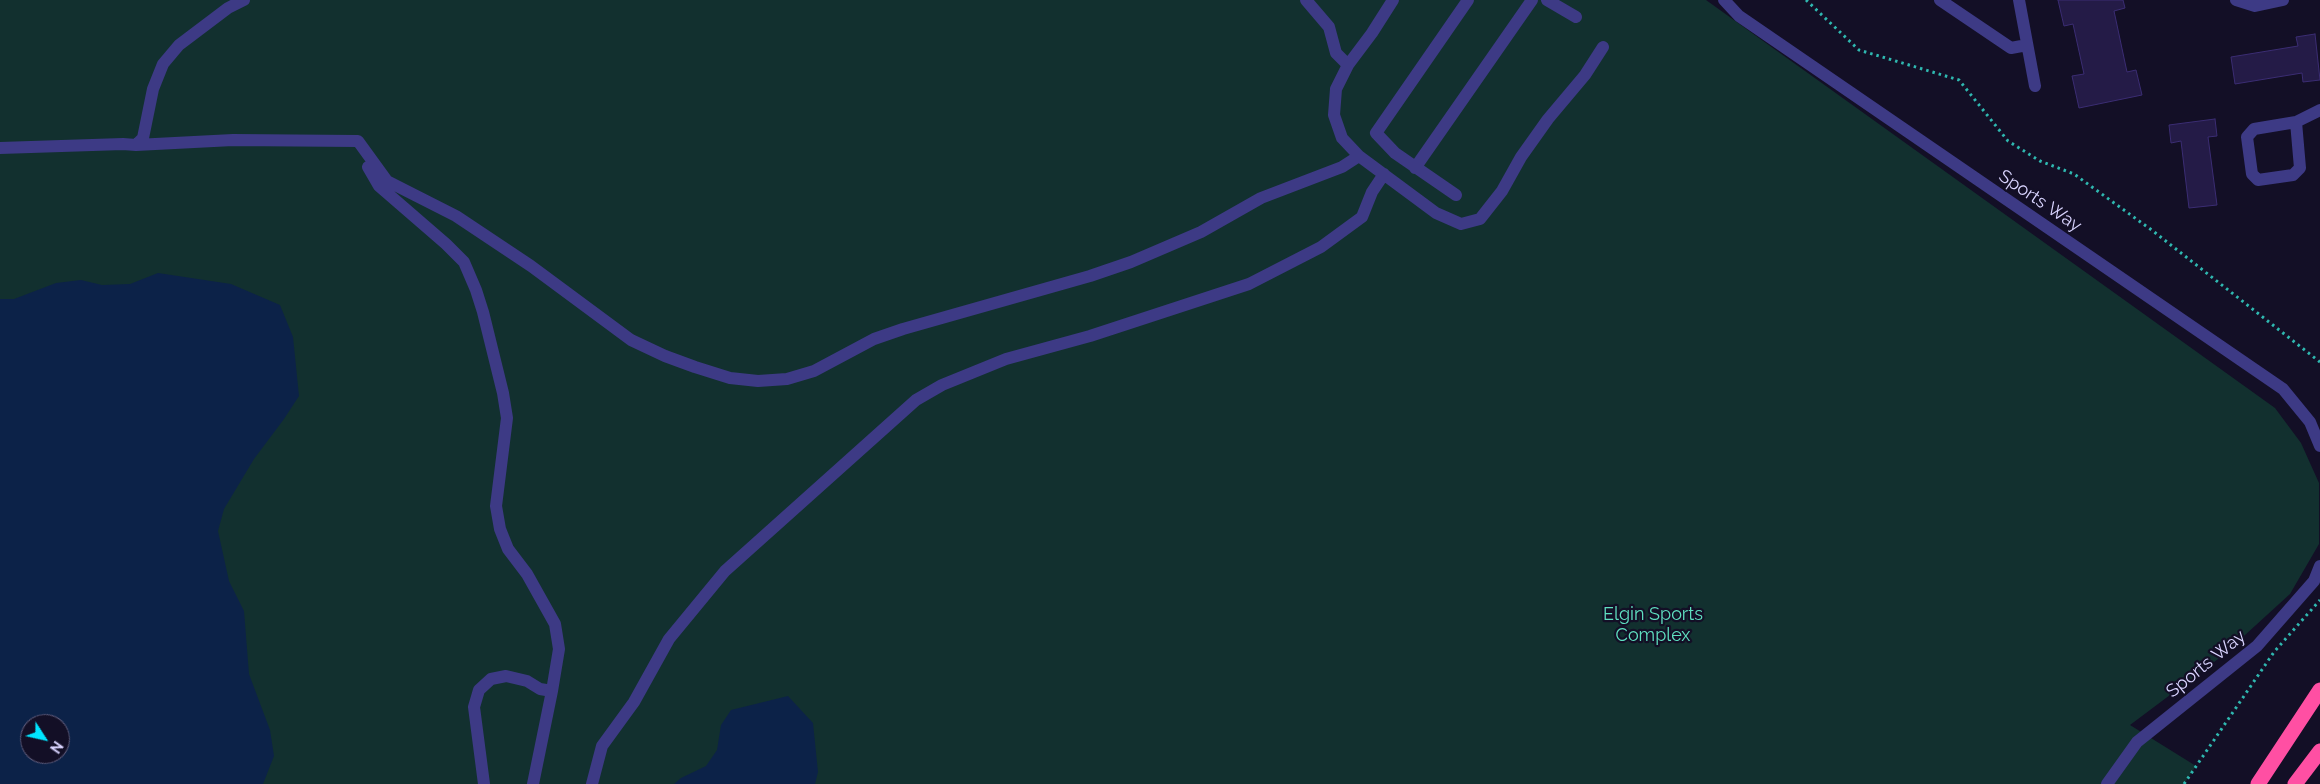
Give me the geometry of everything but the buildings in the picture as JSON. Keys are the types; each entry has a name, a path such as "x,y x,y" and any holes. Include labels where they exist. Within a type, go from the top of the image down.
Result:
{"highway":[{"path":"2258,784 2320,690"},
{"path":"2295,784 2320,751"}],"street":[{"path":"136,145 143,138 153,89 163,64 179,45 228,8 244,0"},
{"path":"1306,0 1329,27 1336,53 1348,65"},
{"path":"1392,0 1372,33 1348,65 1336,89 1334,115 1342,138 1358,156 1436,213 1462,224 1480,219 1502,191 1521,157 1537,134 1585,75 1603,47"},
{"path":"1456,195 1394,153 1376,133 1468,0"},
{"path":"1415,168 1532,0"},
{"path":"1547,0 1576,17"},
{"name":"Sports Way","path":"1724,0 1739,16 2283,389 2310,422 2320,446"},
{"path":"1940,0 2011,48 2027,45"},
{"path":"2019,0 2035,86"},
{"path":"2236,0 2255,6 2283,0"},
{"path":"2296,122 2300,168 2293,175 2258,180 2252,174 2247,137 2254,129 2296,122 2320,110"},
{"path":"147,121 154,135 162,143"},
{"path":"0,148 136,145 233,140 358,141 387,180 456,216 531,266 632,340 665,356 695,367 730,378 758,381 787,379 814,371 874,339 903,329 1090,276 1131,262 1202,232 1261,198 1336,169 1358,156"},
{"path":"369,157 368,168 379,186 464,262 476,290 503,392 507,418 496,506 500,529 508,549 526,574 555,624 559,649 533,784"},
{"path":"592,784 602,746 634,702 669,639 725,571 916,400 942,385 999,362 1099,333 1249,284 1321,247 1362,217 1372,192 1384,174"},
{"name":"Sports Way","path":"2107,784 2137,742 2257,646 2314,581 2320,566"},
{"path":"484,784 474,707 479,690 491,678 506,676 527,681 540,689 552,691"}],"path":[{"path":"1806,0 1859,50 1959,80 2008,141 2040,161 2074,174 2153,231 2320,362"},
{"path":"2184,784 2274,652 2320,600"}],"green space":[{"name":"Elgin Sports Complex","path":"0,0 1706,0 2275,408 2301,443 2319,483 2319,544 2290,594 2222,656 2130,725 2196,766 2184,784 0,784"}],"water":[{"path":"158,273 231,284 280,305 293,337 299,396 254,459 224,509 218,531 229,581 244,611 249,674 270,730 274,756 263,784 0,784 0,299 14,299 56,283 81,280 102,285 130,284"},
{"path":"788,696 813,723 818,772 815,784 674,784 681,778 706,766 717,750 721,725 731,710"}]}
